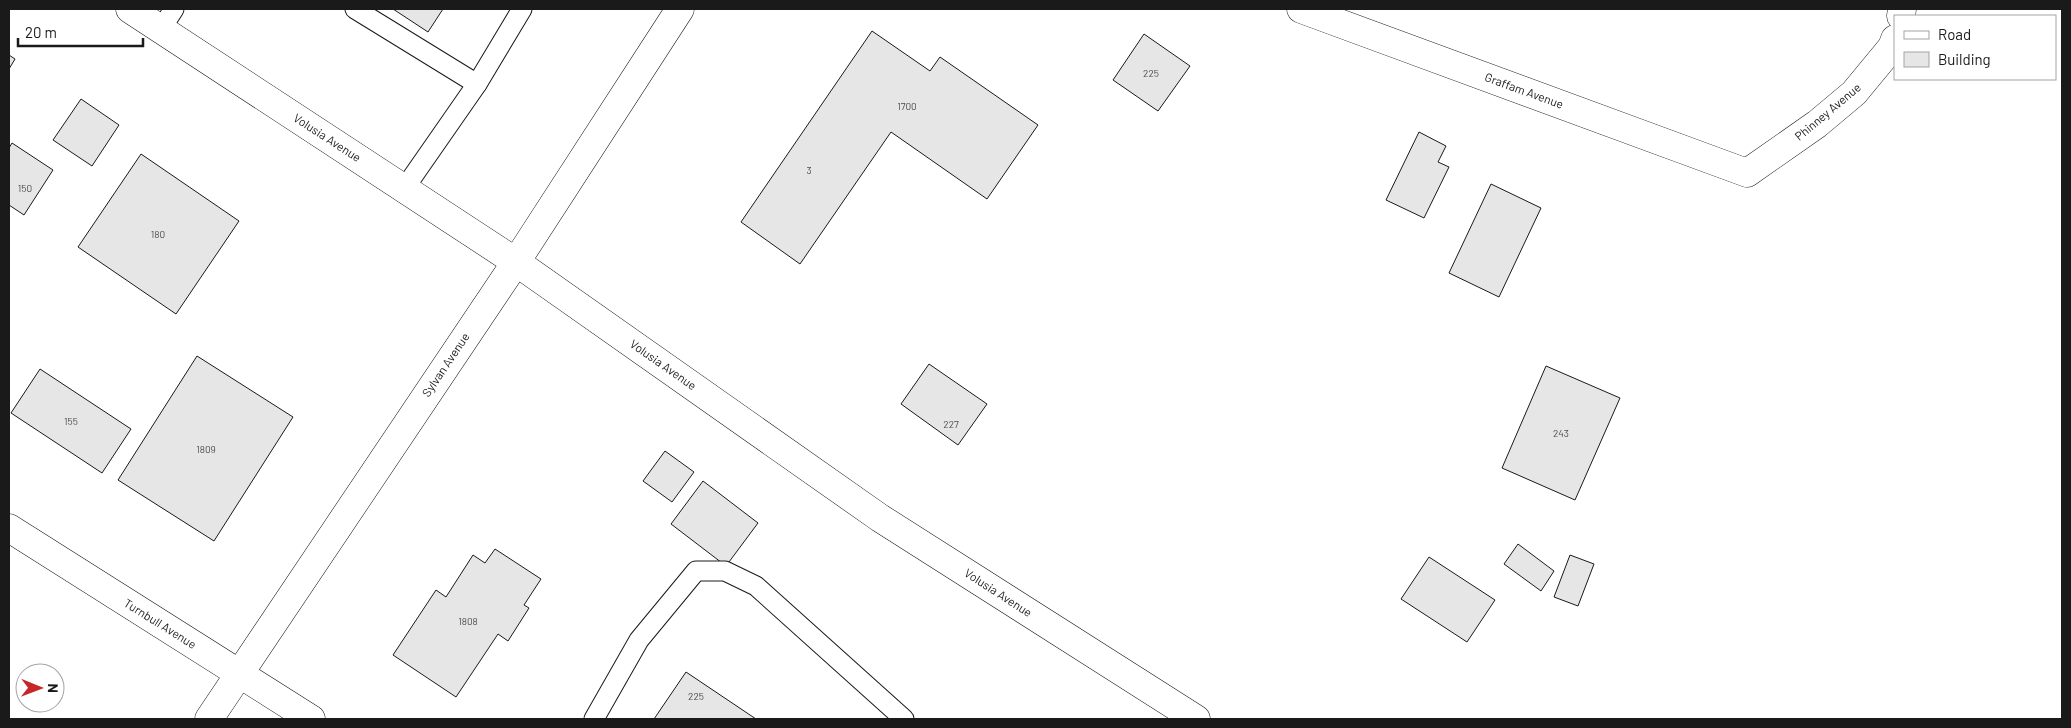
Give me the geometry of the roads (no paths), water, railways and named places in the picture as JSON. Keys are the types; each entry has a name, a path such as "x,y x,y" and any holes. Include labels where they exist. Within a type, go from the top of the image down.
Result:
{"street":[{"name":"Volusia Avenue","path":"130,9 168,19 404,189 516,262 880,518 1196,719"},
{"name":"Sylvan Avenue","path":"209,719 516,262 680,9"},
{"name":"Graffam Avenue","path":"1301,9 1747,173"},
{"name":"Phinney Avenue","path":"1747,173 1817,124 1854,92 1892,48 1894,42"},
{"name":"Turnbull Avenue","path":"9,528 311,719"}],"lane":[{"path":"355,9 477,84"},
{"path":"404,189 477,84 522,9"},
{"path":"594,719 639,640 696,572 725,571 756,586 904,719"}]}
